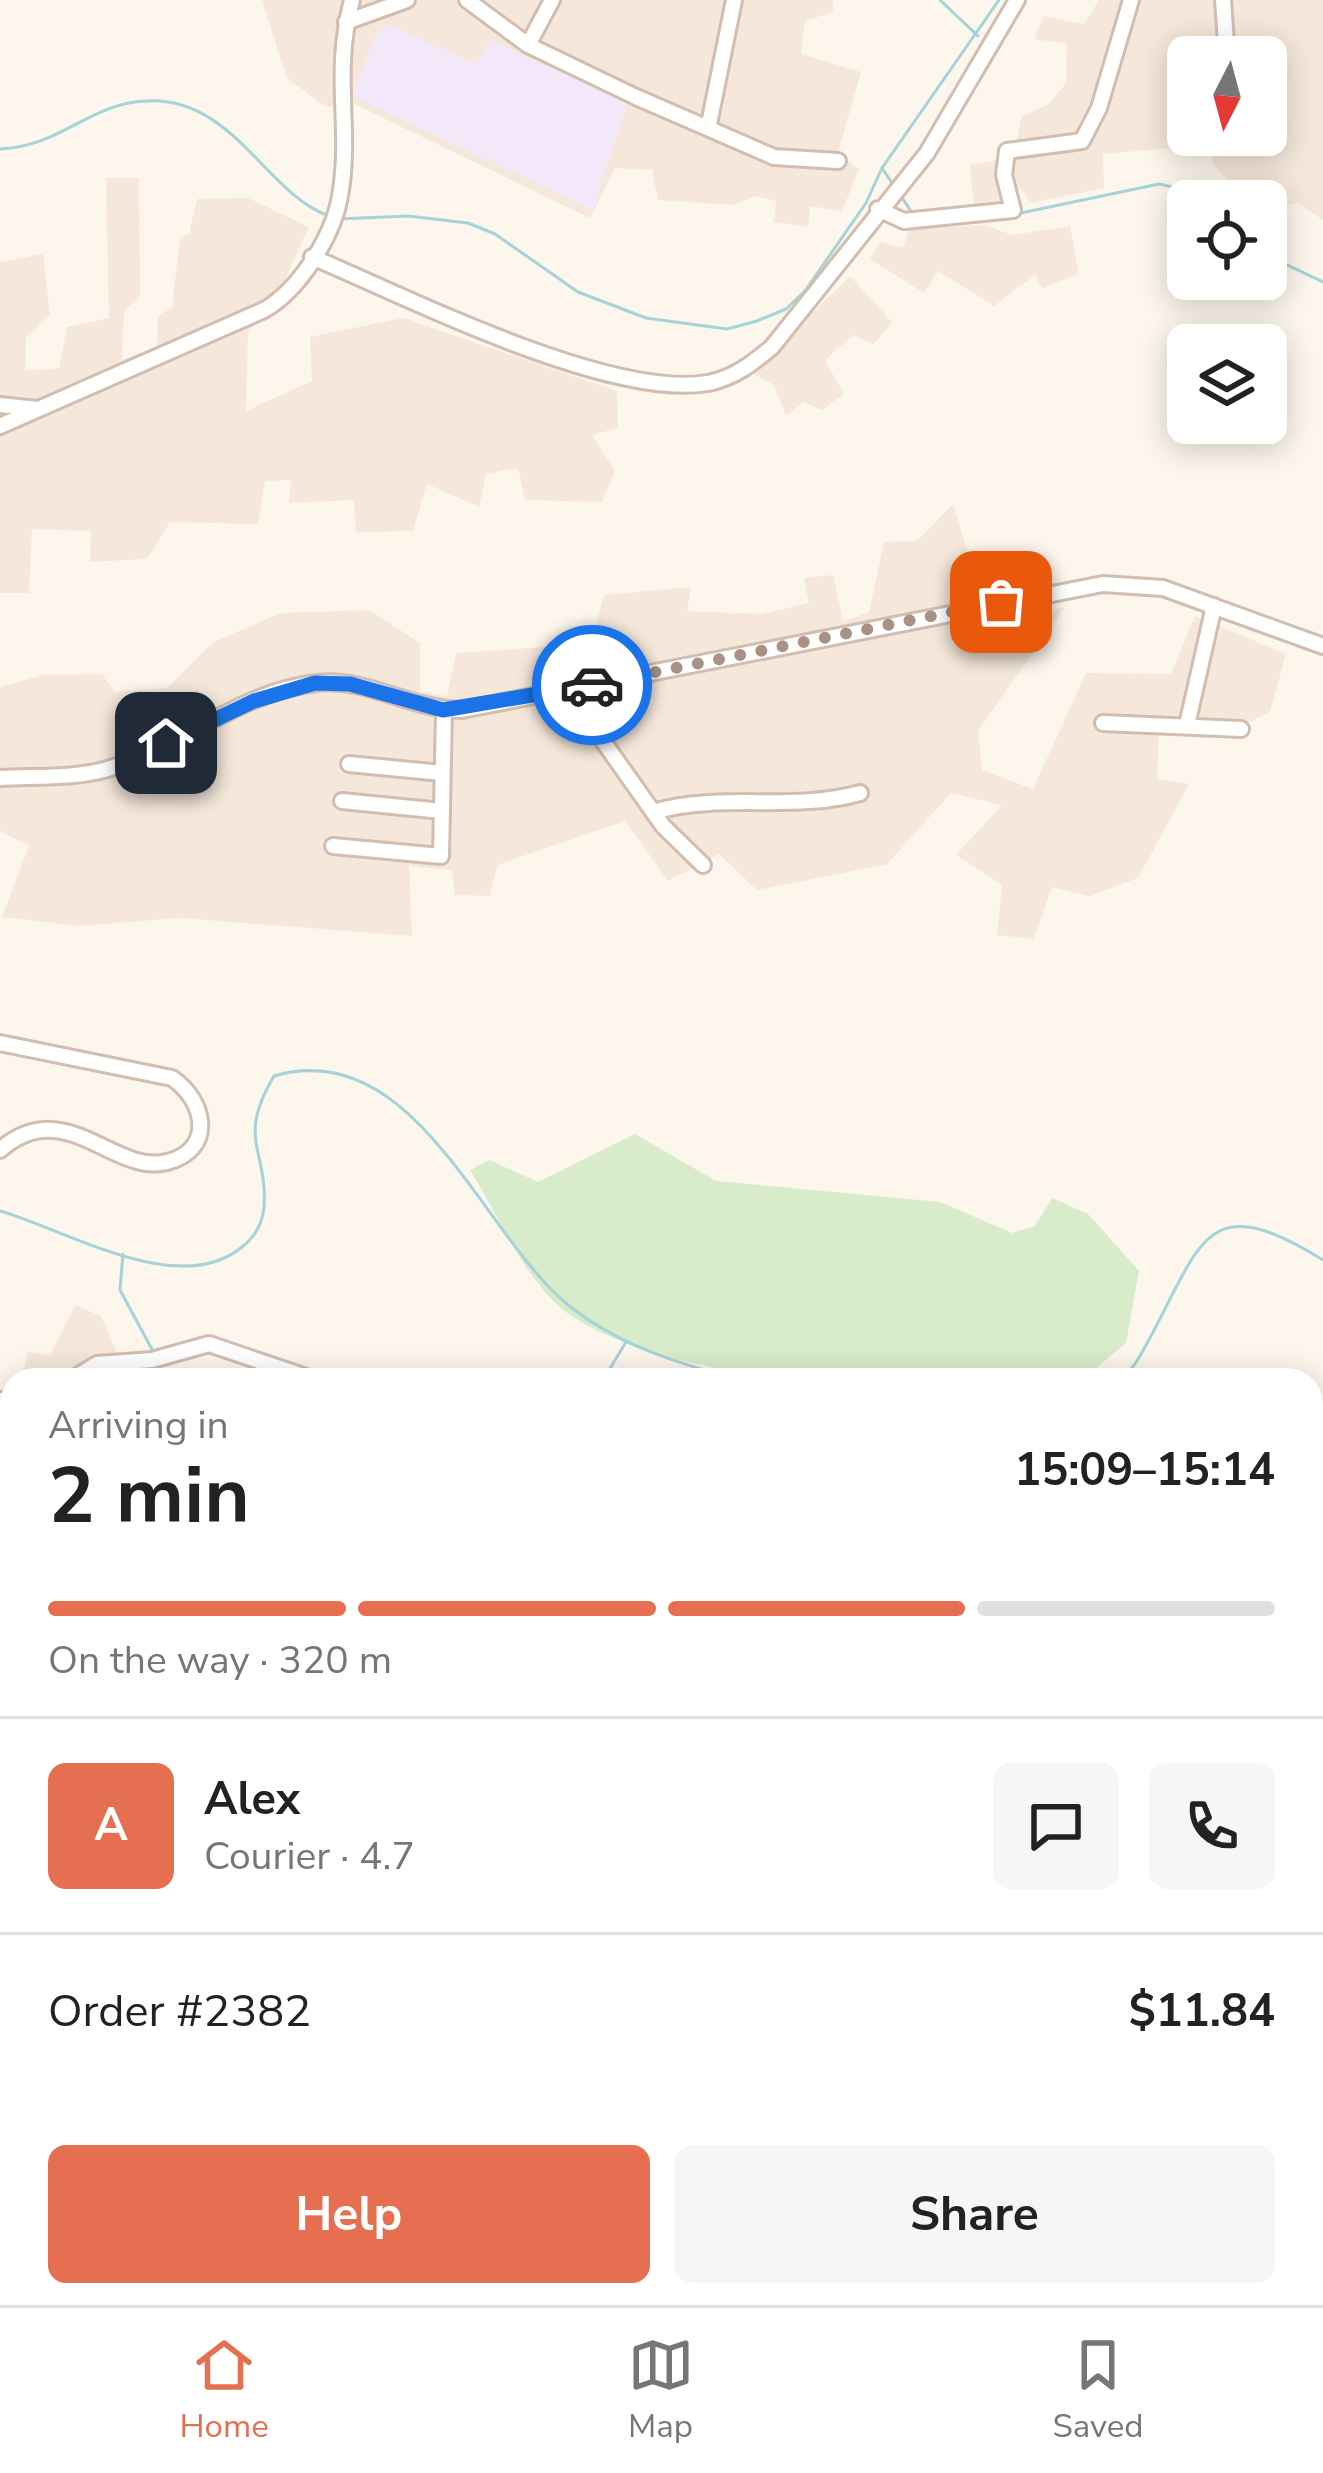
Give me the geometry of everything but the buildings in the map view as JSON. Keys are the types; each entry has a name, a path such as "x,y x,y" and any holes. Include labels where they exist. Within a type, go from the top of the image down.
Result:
{"street":[{"path":"0,426 283,300 316,251 337,208 338,70 352,0"},
{"path":"346,22 407,0"},
{"path":"467,0 528,45 774,157 838,160"},
{"path":"528,45 552,0"},
{"path":"709,124 734,0"},
{"path":"316,251 553,358 658,382 707,383 744,370 772,347 927,153 1017,0"},
{"path":"878,209 904,220 1013,210 1004,175 1006,152 1082,141 1099,108 1131,0"},
{"path":"1222,0 1225,36"},
{"path":"0,405 49,408"},
{"path":"0,778 115,767 254,701 315,683 350,684 443,710 567,690 1103,584 1162,588 1323,646"},
{"path":"1187,725 1214,606"},
{"path":"567,690 653,812 703,865"},
{"path":"333,846 438,858 443,852 443,710"},
{"path":"1103,723 1241,729"},
{"path":"350,764 442,773"},
{"path":"653,812 711,803 811,804 860,793"},
{"path":"342,801 442,811"},
{"path":"0,1043 172,1078 194,1095 201,1123 191,1146 168,1162 145,1160 60,1131 23,1134 0,1150"},
{"path":"90,1368 152,1360 209,1344 276,1368"}],"shaded area":[{"path":"262,0 833,0 833,12 805,21 801,54 861,72 838,153 859,169 842,211 810,206 808,227 774,222 776,201 755,196 733,205 658,200 652,170 615,168 590,218 352,103 326,107 287,78"},
{"path":"1099,0 1323,0 1323,220 1298,203 1287,205 1287,180 1228,180 1212,162 1212,156 1287,156 1287,36 1167,36 1167,148 1103,154 1104,188 1030,203 1021,188 1005,191 1007,209 974,208 970,165 1013,157 1022,116 1049,104 1066,83 1067,44 1034,39 1044,16 1084,24"},
{"path":"387,24 476,64 489,40 628,102 593,210 353,96 374,38"},
{"path":"106,178 139,178 140,296 124,311 122,360 157,346 158,316 172,307 180,238 189,234 197,199 248,198 309,227 279,293 248,333 246,411 312,381 310,337 403,318 617,391 618,428 592,435 615,471 602,502 525,500 518,468 486,474 479,507 427,484 413,531 356,532 354,500 289,503 291,480 265,481 258,524 170,522 147,559 90,562 91,531 32,529 29,593 0,593 0,262 43,254 50,315 26,337 25,371 59,368 67,327 109,318"},
{"path":"985,225 1012,235 1070,226 1079,274 1042,288 1035,275 994,306 938,271 924,293 870,259 880,242 903,248 909,229"},
{"path":"850,276 892,322 873,345 854,335 825,360 844,394 822,410 804,402 786,416 774,385 751,373"},
{"path":"953,504 988,619 1064,608 978,731 982,770 1033,789 1086,673 1171,674 1195,616 1286,654 1270,712 1224,734 1159,734 1157,779 1189,784 1138,878 1089,896 1052,887 1034,939 997,935 1002,885 956,855 1002,805 951,793 887,864 757,890 719,854 668,881 625,821 497,865 490,896 455,895 452,870 409,866 412,936 180,918 78,926 2,917 29,846 0,831 0,687 43,675 102,674 115,692 167,688 213,642 281,613 369,610 420,643 420,692 447,696 456,653 591,644 604,595 691,587 687,611 761,614 809,603 804,578 833,575 843,622 869,612 884,542 917,541"},
{"path":"75,1305 101,1316 123,1368 24,1368 28,1352 50,1355"}],"green space":[{"path":"635,1134 716,1181 940,1202 1012,1233 1035,1226 1052,1198 1088,1214 1139,1271 1126,1343 1096,1368 720,1368 690,1363 630,1345 559,1306 529,1271 470,1170 489,1160 538,1182"}],"waterway":[{"path":"940,0 978,36"},
{"path":"338,219 408,216 468,223 495,234 578,292 646,318 727,329 757,321 786,309 805,291 866,203 882,168 999,0"},
{"path":"0,149 40,141 126,104 176,104 225,129 286,188 329,216"},
{"path":"882,168 892,183"},
{"path":"1016,214 1167,186"},
{"path":"901,196 912,213"},
{"path":"1287,265 1323,282"},
{"path":"0,1211 156,1264 216,1261 246,1243 261,1220 264,1188 255,1130 274,1076 323,1071 367,1084 406,1112 441,1148 536,1272 567,1304 607,1331 699,1368"},
{"path":"1132,1368 1198,1250 1213,1235 1232,1227 1255,1228 1323,1260"},
{"path":"123,1254 120,1290 155,1355"},
{"path":"610,1368 626,1342"},
{"path":"157,1364 158,1368"}],"way so far":[{"path":"592,685 1001,602"}],"route":[{"path":"166,743 254,701 315,683 350,684 443,710 480,708 592,685"}]}
